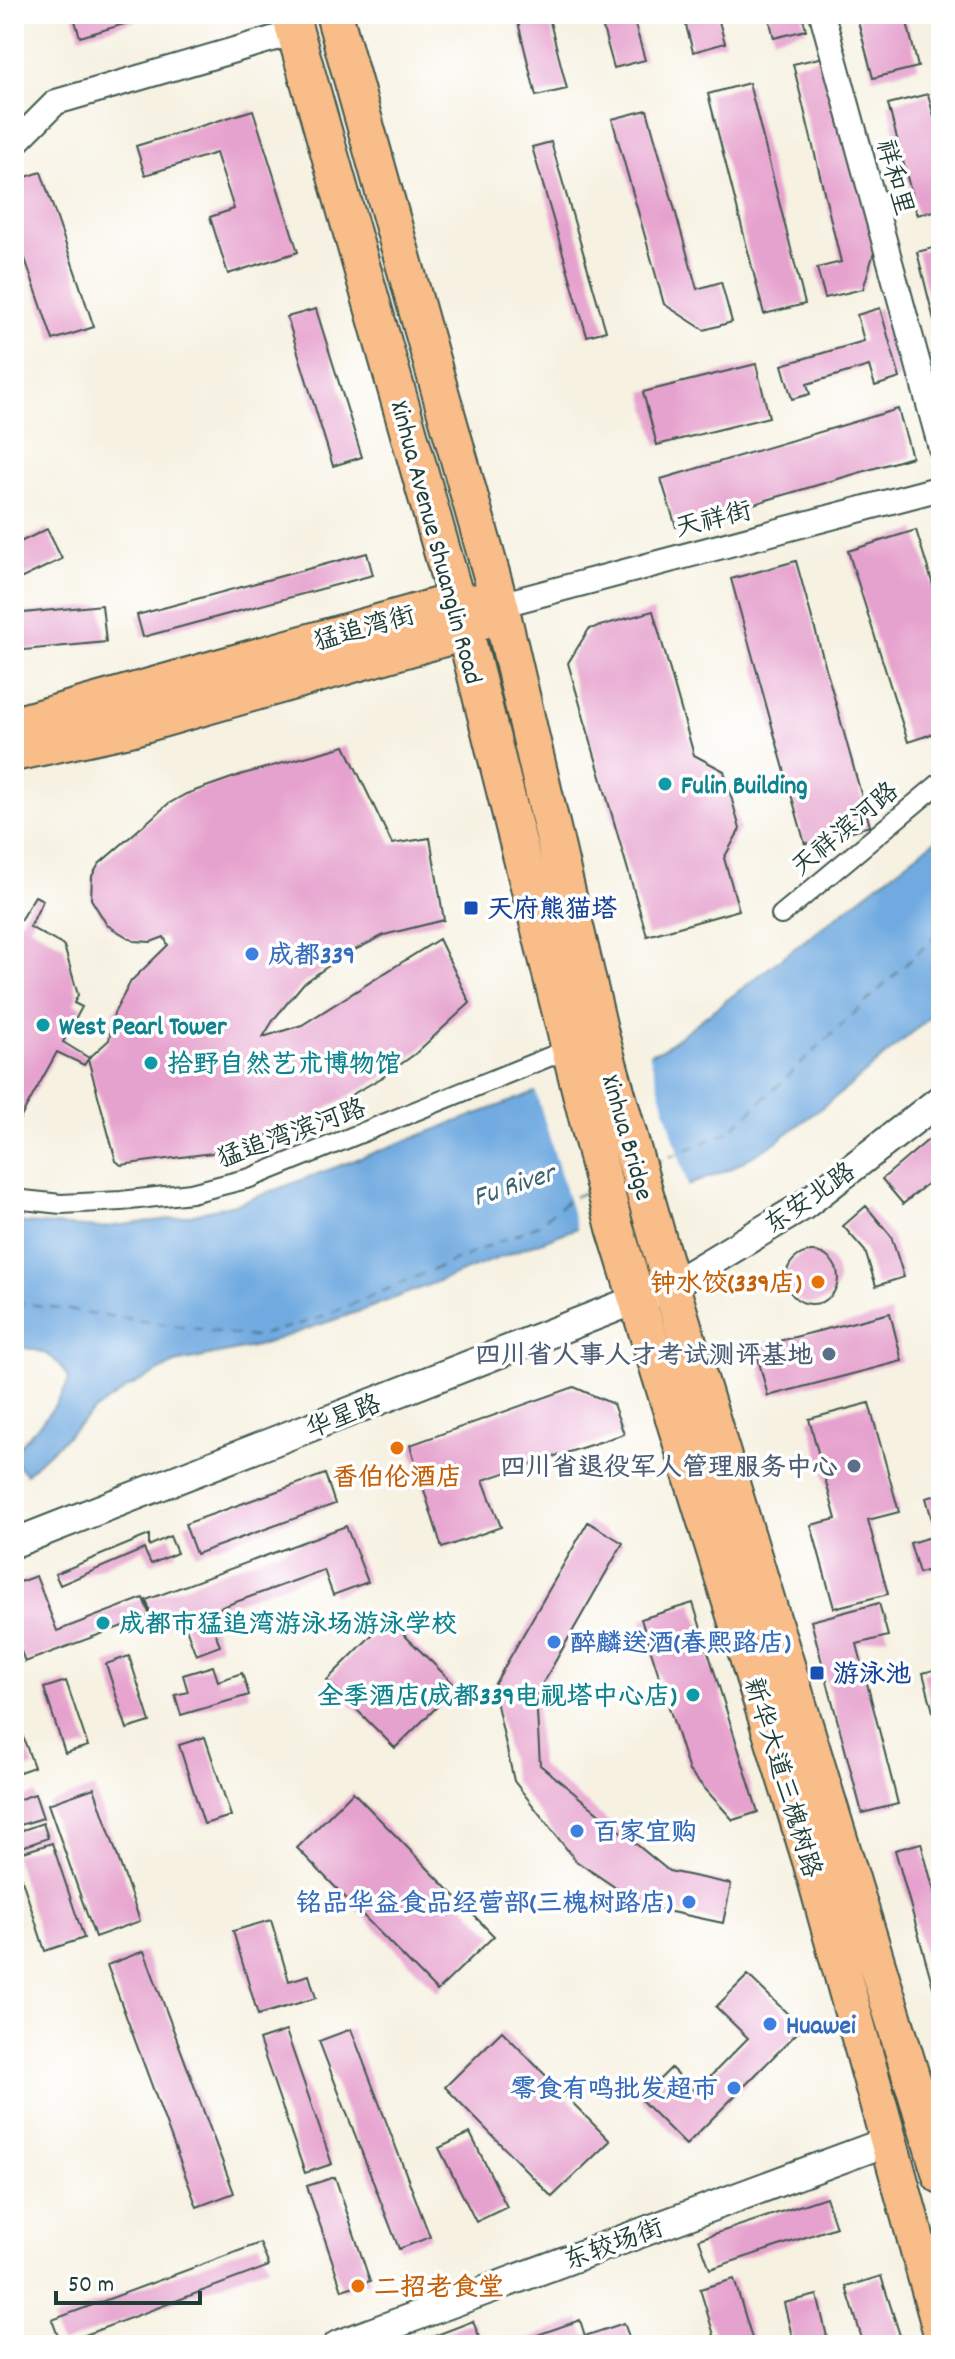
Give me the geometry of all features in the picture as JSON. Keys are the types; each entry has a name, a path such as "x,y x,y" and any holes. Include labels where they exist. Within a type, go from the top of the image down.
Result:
{"main road":[{"name":"Xinhua Avenue Shuanglin Road","path":"334,14 500,605 585,1059"},
{"name":"Xinhua Avenue Shuanglin Road","path":"293,23 585,1059"},
{"name":"猛追湾街","path":"14,753 130,728 500,605"},
{"name":"猛追湾街","path":"14,725 460,617"},
{"name":"Xinhua Bridge","path":"585,1059 651,1217"},
{"name":"Xinhua Bridge","path":"585,1059 615,1228"},
{"name":"新华大道三槐树路","path":"651,1217 934,2118 941,2175"},
{"name":"新华大道三槐树路","path":"615,1228 811,1861 941,2330"}],"street":[{"name":"祥和里","path":"822,14 941,448"},
{"path":"14,144 56,102 293,23"},
{"name":"天祥街","path":"500,605 941,488"},
{"name":"天祥滨河路","path":"781,915 941,782"},
{"name":"猛追湾滨河路","path":"14,1199 61,1204 191,1193 250,1178 585,1059"},
{"name":"东安北路","path":"671,1286 803,1206 941,1099"},
{"name":"华星路","path":"14,1543 671,1286"},
{"name":"东较场街","path":"338,2345 889,2141"}],"water":[{"name":"Fu River","path":"941,836 941,1008 845,1090 769,1147 728,1170 366,1309 257,1346 175,1363 129,1387 95,1410 26,1474 14,1461 14,1452 52,1409 69,1380 47,1354 14,1346 14,1222 99,1228 177,1218 243,1202 533,1093 663,1049"}],"pier":[{"path":"648,1050 689,1190 578,1232 535,1089"}],"building":[{"path":"73,14 155,14 155,15 80,37"},
{"path":"516,14 548,14 567,89 536,96"},
{"path":"599,14 632,14 645,60 614,68"},
{"path":"683,14 717,14 725,43 693,52"},
{"path":"768,14 802,14 806,30 774,38"},
{"path":"856,14 905,14 918,67 873,78"},
{"path":"828,56 875,249 863,289 825,298 817,268 841,262 793,64"},
{"path":"749,83 805,304 764,314 708,94"},
{"path":"928,94 941,144 941,209 917,215 888,104"},
{"path":"253,110 298,252 228,274 210,217 234,209 216,153 145,175 136,146"},
{"path":"647,110 697,289 721,282 732,322 704,330 664,304 612,119"},
{"path":"551,142 606,331 587,336 532,147"},
{"path":"41,172 94,327 53,340 14,227 14,181"},
{"path":"941,246 941,344 940,344 917,252"},
{"path":"880,308 900,378 875,386 869,366 807,384 810,394 792,399 782,365 864,341 857,315"},
{"path":"316,309 362,457 333,466 287,317"},
{"path":"756,364 769,417 657,445 643,392"},
{"path":"898,409 912,457 676,527 661,479"},
{"path":"47,529 62,559 14,582 14,545"},
{"path":"916,530 941,611 941,731 908,742 848,551"},
{"path":"367,553 373,575 143,637 137,615"},
{"path":"796,561 870,826 805,844 731,579"},
{"path":"102,605 106,642 14,651 14,614"},
{"name":"Fulin Building","path":"653,611 694,755 724,771 740,829 724,858 739,910 647,936 568,663 589,629"},
{"name":"成都339","path":"345,746 392,844 430,838 444,920 384,935 341,957 303,984 263,1037 302,1025 439,939 470,1003 415,1054 383,1077 312,1117 256,1140 212,1153 121,1165 116,1161 88,1059 109,1040 114,1013 131,981 168,945 164,937 151,942 134,941 107,925 91,899 92,876 99,864 168,804 186,794 243,774"},
{"name":"West Pearl Tower","path":"35,896 43,900 30,927 64,946 78,995 74,1003 82,1007 63,1042 89,1058 84,1065 57,1052 16,1126 14,918 19,922"},
{"path":"941,1129 941,1172 903,1204 882,1179"},
{"path":"866,1206 891,1236 904,1277 876,1286 865,1251 843,1226"},
{"path":"812,1252 831,1259 838,1278 831,1297 812,1304 793,1297 786,1278 793,1259"},
{"name":"四川省人事人才考试测评基地","path":"890,1313 902,1361 768,1396 755,1347"},
{"path":"574,1387 613,1404 624,1434 483,1480 501,1527 442,1548 410,1445"},
{"name":"四川省退役军人管理服务中心","path":"869,1403 899,1512 868,1520 888,1594 834,1608 811,1525 836,1519 809,1419"},
{"path":"325,1474 335,1504 196,1554 185,1524"},
{"path":"941,1494 941,1521 933,1523 926,1498"},
{"path":"588,1522 623,1543 536,1695 540,1765 669,1871 731,1884 723,1923 643,1906 576,1861 514,1781 493,1687"},
{"path":"346,1526 368,1582 333,1595 324,1570 208,1612 220,1646 196,1655 183,1620 157,1630 146,1600"},
{"path":"941,1534 941,1567 919,1573 910,1543"},
{"path":"149,1535 149,1546 170,1536 177,1553 151,1564 144,1549 60,1585 55,1574"},
{"name":"成都市猛追湾游泳场游泳学校","path":"36,1576 57,1631 143,1598 150,1616 25,1662 14,1632 14,1584"},
{"name":"全季酒店(成都339电视塔中心店)","path":"693,1603 758,1812 733,1820 689,1771 641,1619"},
{"path":"879,1603 888,1636 857,1644 898,1804 862,1813 811,1621"},
{"path":"388,1619 457,1687 395,1748 327,1680"},
{"path":"129,1656 150,1722 127,1729 106,1664"},
{"path":"213,1666 218,1681 242,1673 249,1695 181,1715 175,1695 188,1692 183,1675"},
{"path":"941,1668 941,1739 940,1739 923,1673"},
{"path":"66,1681 88,1746 65,1753 44,1688"},
{"path":"14,1713 34,1767 14,1774"},
{"path":"205,1737 231,1816 204,1824 179,1745"},
{"path":"94,1788 140,1921 95,1937 48,1804"},
{"path":"353,1792 494,1936 437,1991 297,1848"},
{"path":"35,1794 43,1818 14,1827 14,1801"},
{"path":"43,1823 48,1838 14,1850 14,1833"},
{"path":"52,1843 84,1938 45,1951 14,1855"},
{"path":"921,1843 941,1917 940,2012 895,1850"},
{"path":"271,1920 289,1981 309,1975 316,1998 258,2015 233,1931"},
{"path":"144,1951 234,2193 197,2207 107,1965"},
{"path":"748,1975 802,2028 686,2145 640,2099 671,2068 695,2092 748,2038 716,2007"},
{"path":"351,2029 430,2237 399,2249 319,2041"},
{"path":"286,2031 332,2164 305,2173 259,2040"},
{"path":"502,2031 610,2141 552,2197 445,2087"},
{"path":"470,2133 507,2207 476,2222 439,2148"},
{"path":"335,2177 370,2281 342,2290 307,2186"},
{"path":"826,2197 836,2227 710,2269 699,2239"},
{"path":"260,2243 269,2266 61,2344 52,2320"},
{"path":"881,2276 903,2345 864,2345 846,2287"},
{"path":"734,2279 754,2345 717,2345 700,2289"},
{"path":"817,2295 829,2345 794,2345 784,2303"},
{"path":"580,2320 585,2336 624,2323 632,2345 509,2345"},
{"path":"473,2321 482,2345 411,2345"}],"ferry route":[{"path":"653,1164 729,1132 941,931"},
{"path":"14,1302 253,1337 317,1319 536,1226 571,1198 588,1191"}],"place":[{"name":"Fulin Building","path":"665,784"},
{"name":"天府熊猫塔","path":"471,908"},
{"name":"成都339","path":"252,954"},
{"name":"West Pearl Tower","path":"43,1025"},
{"name":"拾野自然艺术博物馆","path":"151,1063"},
{"name":"钟水饺(339店)","path":"818,1282"},
{"name":"四川省人事人才考试测评基地","path":"829,1354"},
{"name":"香伯伦酒店","path":"397,1448"},
{"name":"四川省退役军人管理服务中心","path":"854,1466"},
{"name":"成都市猛追湾游泳场游泳学校","path":"103,1623"},
{"name":"醉麟送酒(春熙路店)","path":"554,1642"},
{"name":"游泳池","path":"817,1673"},
{"name":"全季酒店(成都339电视塔中心店)","path":"693,1695"},
{"name":"百家宜购","path":"577,1831"},
{"name":"铭品华益食品经营部(三槐树路店)","path":"689,1902"},
{"name":"Huawei","path":"770,2024"},
{"name":"零食有鸣批发超市","path":"734,2088"},
{"name":"二招老食堂","path":"358,2286"}]}
